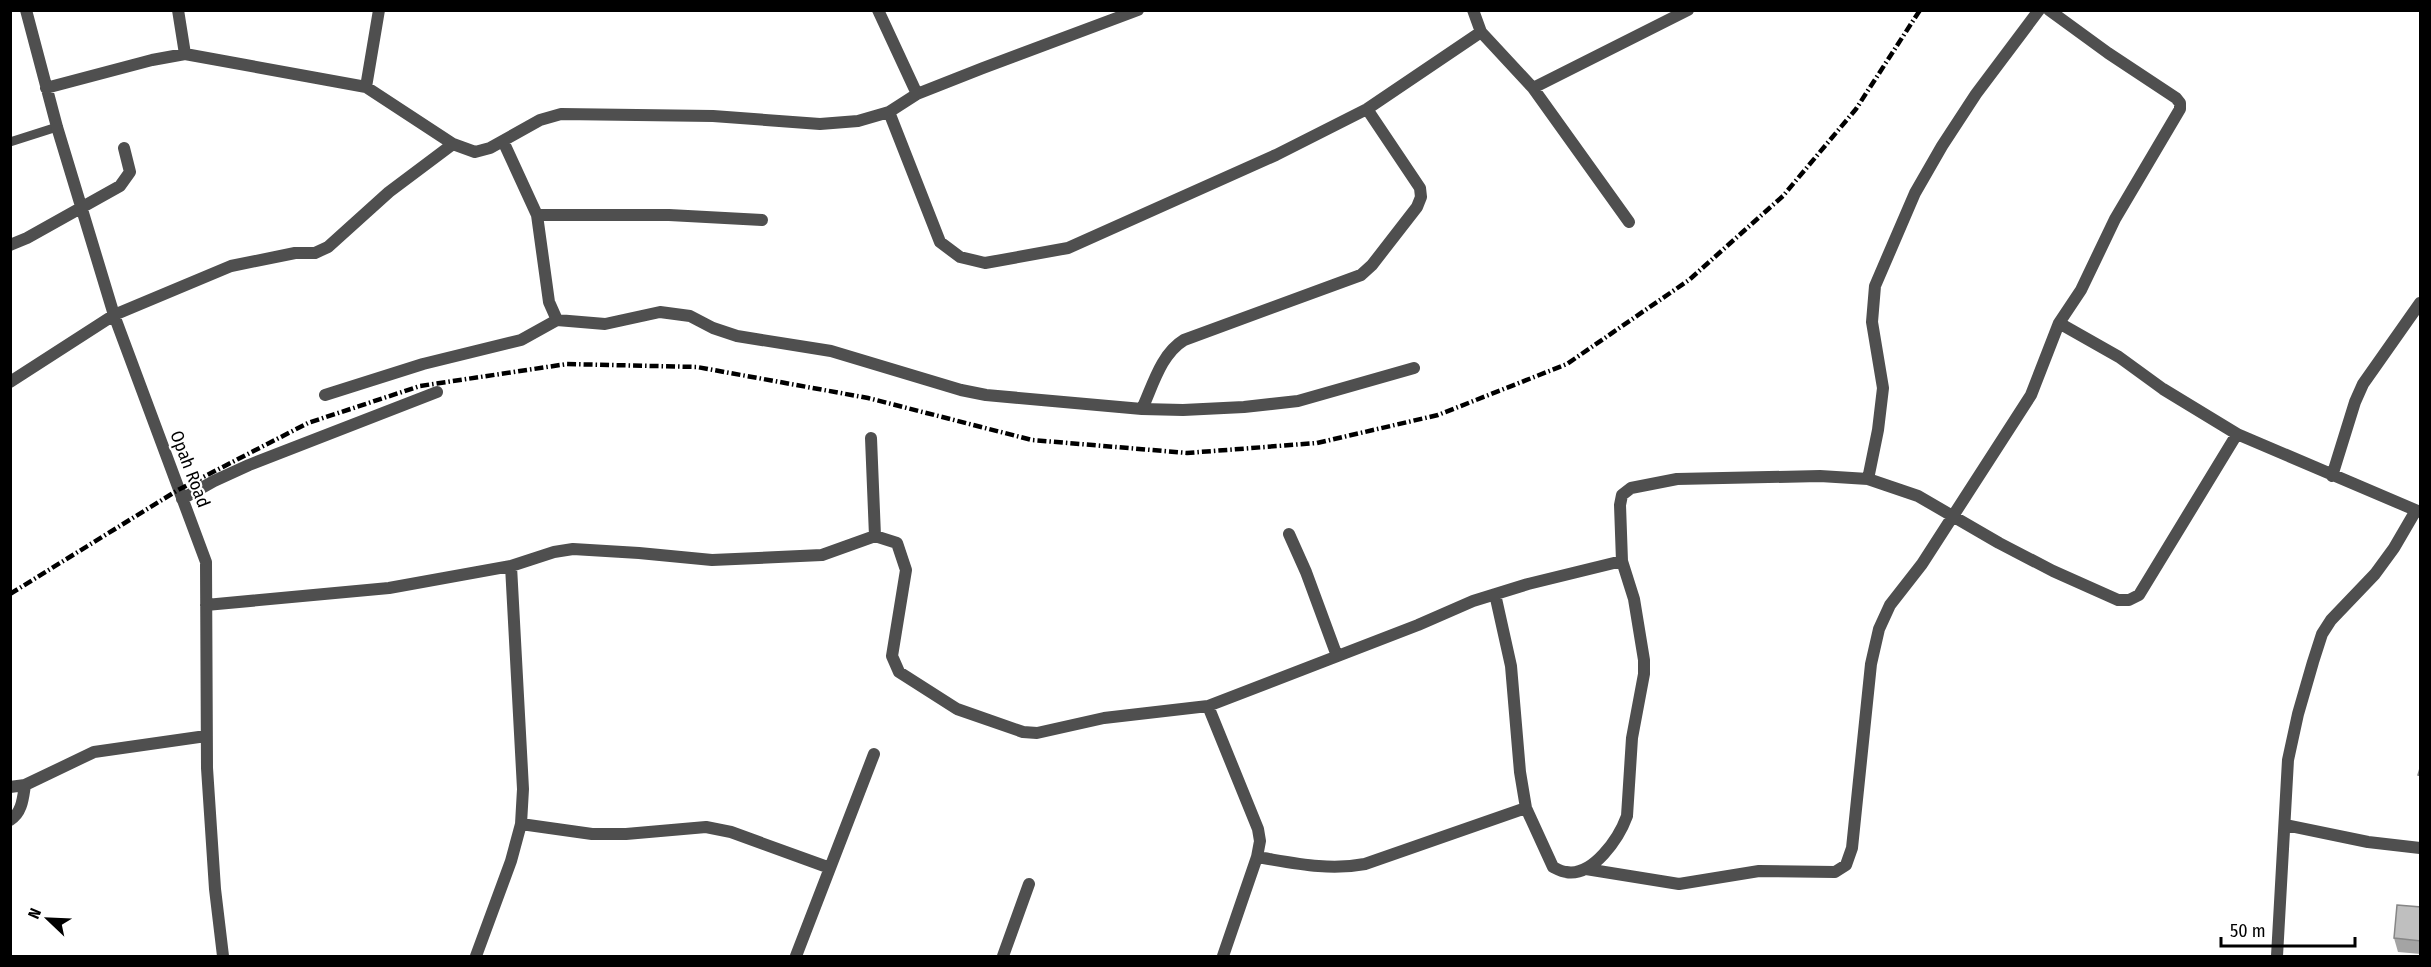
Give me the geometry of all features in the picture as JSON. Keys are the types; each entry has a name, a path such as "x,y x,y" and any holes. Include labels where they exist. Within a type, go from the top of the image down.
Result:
{"street":[{"name":"Opah Road","path":"26,10 57,127 114,315 206,562 206,736 215,889 224,956"},
{"path":"178,10 185,54"},
{"path":"366,87 379,10"},
{"path":"878,10 917,94"},
{"path":"46,88 152,60 185,54 366,87 453,144 475,152 490,148 540,120 561,114 713,116 820,124 858,121 889,112 917,94 1138,10"},
{"path":"1473,10 1481,32 1533,88 1629,222"},
{"path":"1533,88 1688,10"},
{"path":"1868,479 1878,430 1883,388 1872,322 1875,286 1915,193 1942,146 1976,94 2039,10"},
{"path":"1495,594 1511,666 1516,702 1520,772 1526,808 1553,867 1566,873 1586,869 1679,884 1759,871 1835,872 1846,865 1852,849 1871,664 1879,629 1890,605 1922,564 2031,394 2059,323 2081,290 2115,219 2180,110 2180,103 2176,98 2108,54 2049,10"},
{"path":"889,112 940,242 960,257 984,263 1068,248 1266,160 1367,109 1481,32"},
{"path":"1142,409 1167,355 1174,346 1184,340 1361,275 1372,265 1417,207 1421,197 1420,188 1367,109"},
{"path":"503,141 537,215 549,302 557,320"},
{"path":"10,382 114,315 231,266 296,253 315,253 328,247 389,192 453,144"},
{"path":"10,245 81,209 126,181 130,172 124,148"},
{"path":"537,215 596,217 669,215 762,220"},
{"path":"2332,476 2355,402 2363,384 2421,303"},
{"path":"325,395 423,364 521,340 557,320 605,324 660,312 690,316 713,328 737,336 831,351 961,390 1142,409 1183,410 1298,401 1414,368"},
{"path":"2059,323 2119,357 2163,389 2237,434 2418,512 2375,574 2331,620 2322,634 2298,714 2288,760 2277,957"},
{"path":"182,499 249,465 436,392"},
{"path":"1586,869 1616,840 1627,816 1632,738 1644,674 1644,660 1634,599 1622,561 1620,505 1622,495 1631,488 1689,479 1820,476 1868,479 1918,496 2053,571 2118,600 2129,600 2139,595 2237,434"},
{"path":"871,438 875,536"},
{"path":"1289,534 1306,572 1337,656"},
{"path":"206,605 389,588 511,566 554,552 573,549 712,561 822,555 875,536 897,543 906,570 892,656 899,672 957,709 1023,732 1037,733 1104,718 1208,706 1495,594 1622,561"},
{"path":"476,957 512,861 521,824 522,777 511,566"},
{"path":"1208,706 1258,829 1260,841 1257,857 1223,957"},
{"path":"10,787 25,785 94,753 206,736"},
{"path":"796,957 874,754"},
{"path":"10,820 16,816 21,805 25,785"},
{"path":"1257,857 1320,868 1354,866 1526,808"},
{"path":"521,824 592,834 626,834 706,827 731,832 830,868"},
{"path":"2285,825 2368,842 2421,848"},
{"path":"1003,957 1029,884"}],"lane":[{"path":"10,142 57,127"}],"building":[{"path":"2397,905 2421,907 2421,941 2394,938"}],"railway":[{"path":"10,594 178,490 308,423 420,386 567,364 697,367 868,398 1032,440 1187,453 1317,443 1438,415 1567,364 1689,280 1783,196 1856,109 1920,10"}]}
